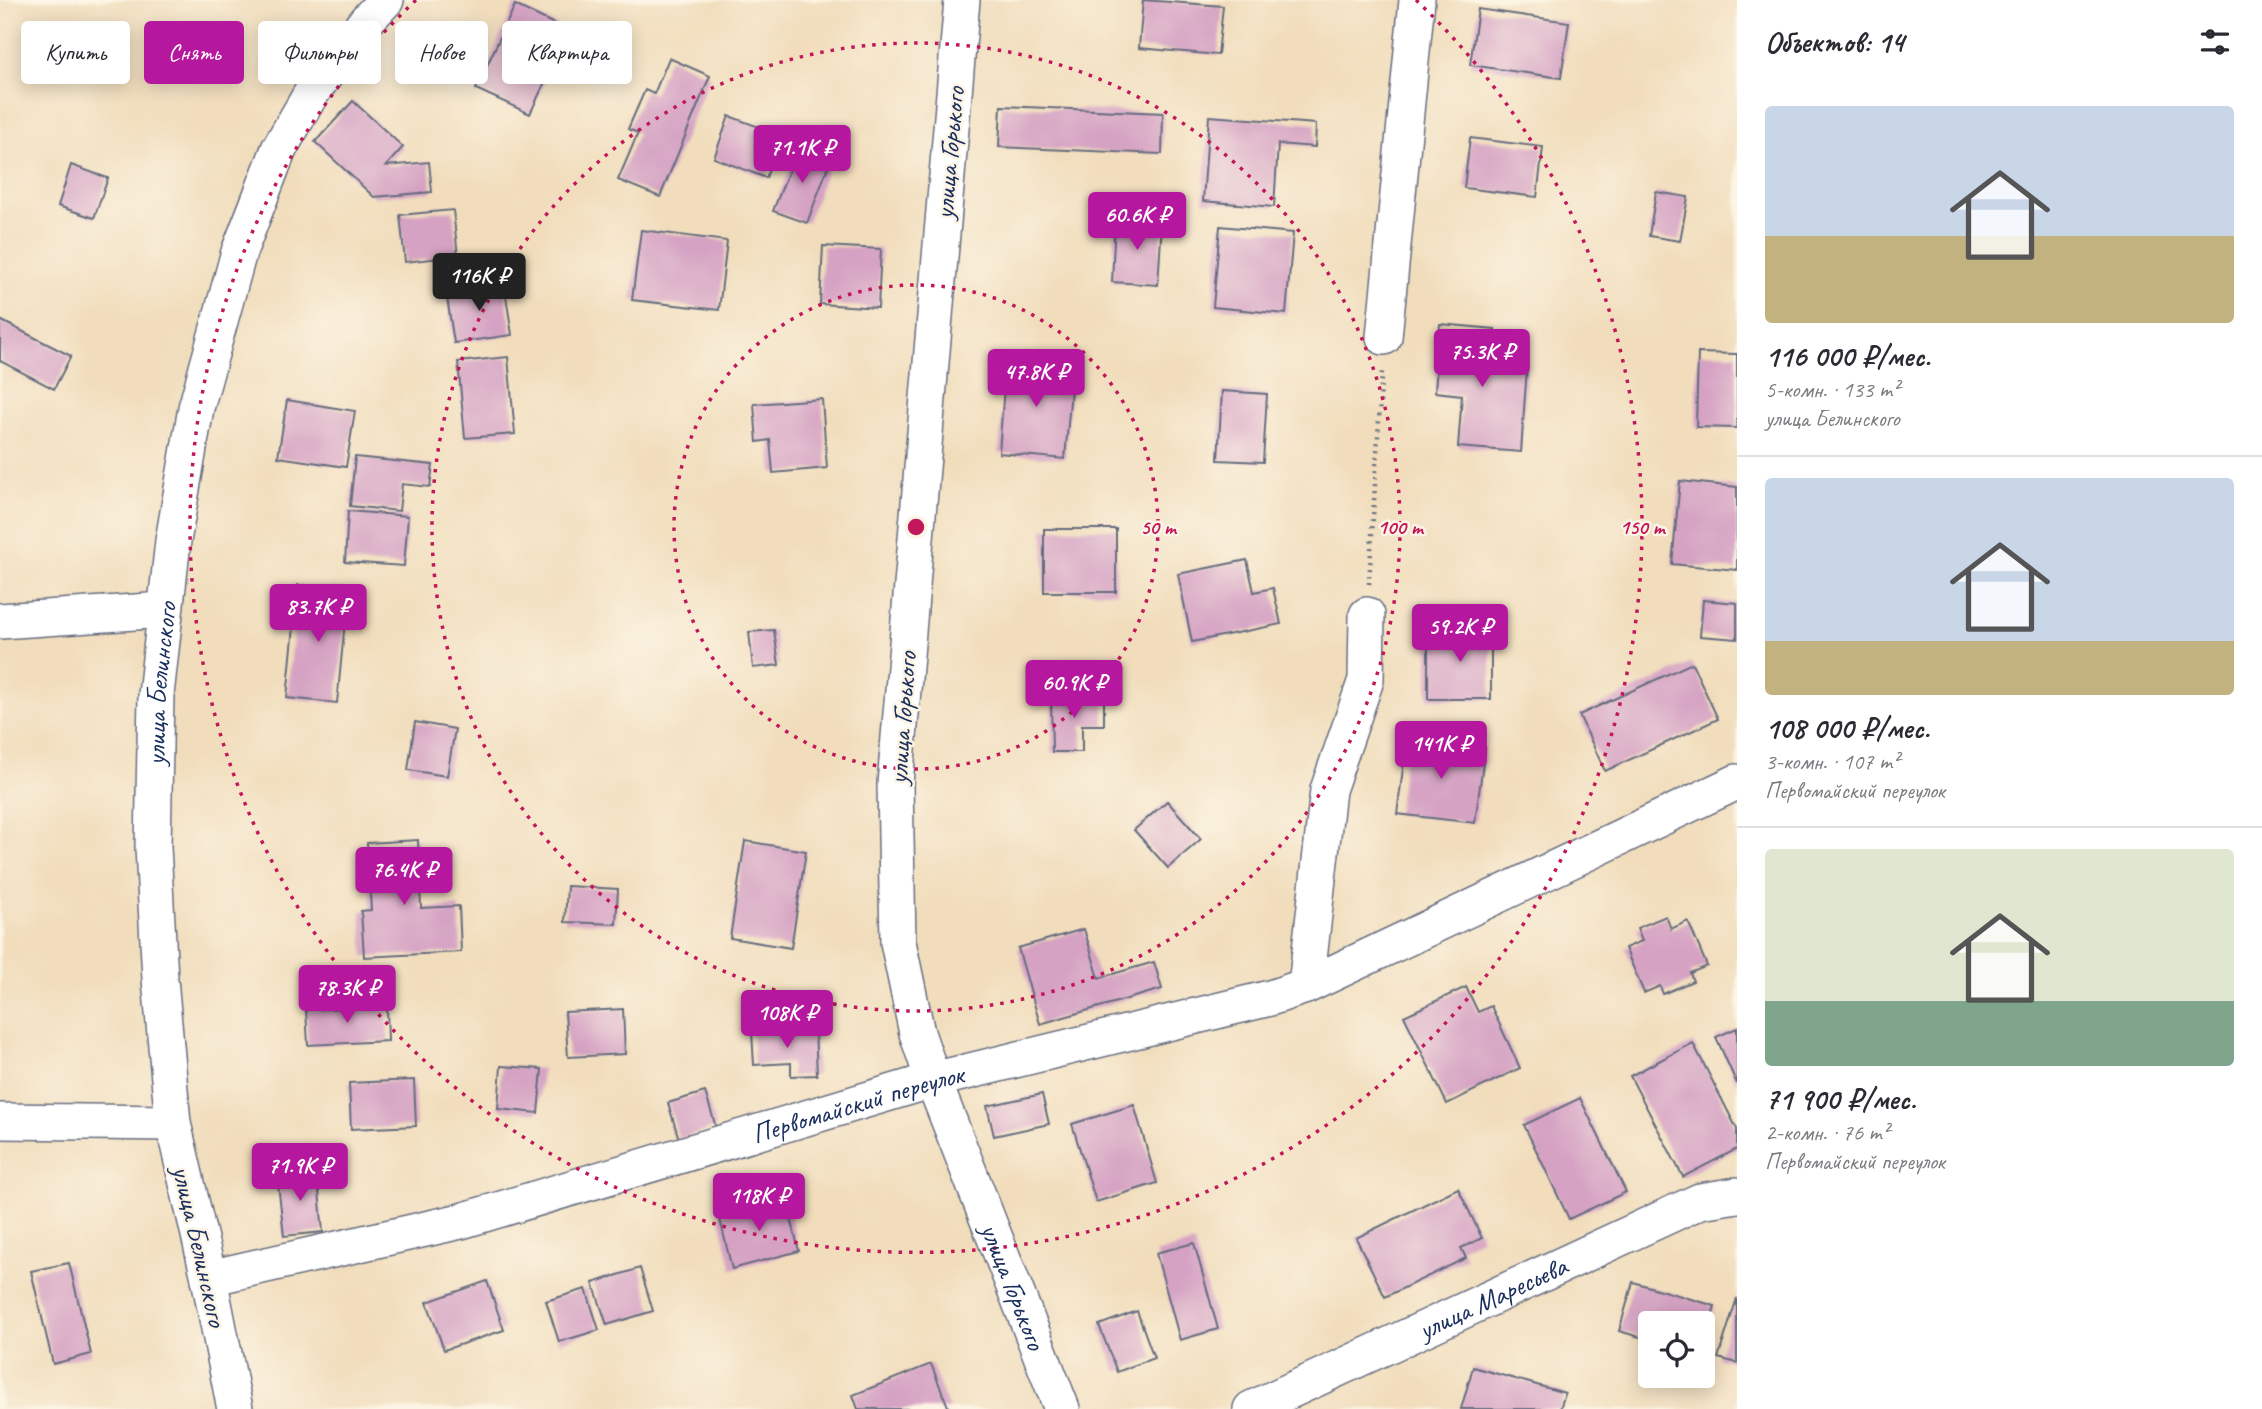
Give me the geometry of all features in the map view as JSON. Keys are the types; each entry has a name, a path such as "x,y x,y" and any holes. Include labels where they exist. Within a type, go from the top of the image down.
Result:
{"street":[{"name":"улица Белинского","path":"235,1409 209,1278 173,1123 160,979 153,848 156,695 165,610 173,541 196,408 239,252 279,149 305,103 366,21 386,0"},
{"name":"улица Горького","path":"962,0 895,784 898,942 917,1033 933,1080 1062,1409"},
{"path":"1384,337 1417,0"},
{"path":"0,621 165,610"},
{"path":"1306,986 1328,790 1366,680 1367,615"},
{"name":"Первомайский переулок","path":"209,1278 461,1221 933,1080 1270,998 1306,986 1737,782"},
{"path":"0,1121 173,1123"},
{"name":"улица Маресьева","path":"1251,1409 1700,1201 1737,1195"}],"path":[{"path":"1367,615 1384,337"}],"building":[{"path":"1143,0 1223,6 1218,55 1139,48"},
{"path":"515,5 548,21 508,21"},
{"path":"1478,9 1569,22 1561,78 1470,65"},
{"path":"502,33 502,84 544,84 530,114 476,89 478,84 488,84 488,63"},
{"path":"669,58 710,76 660,197 618,180 638,133 628,129 645,90 654,94"},
{"path":"353,101 403,147 386,166 429,162 432,192 374,197 315,142"},
{"path":"1001,106 1163,113 1162,154 999,147"},
{"path":"729,116 781,135 766,178 714,158"},
{"path":"1209,116 1316,124 1315,147 1278,144 1274,207 1203,201"},
{"path":"1470,138 1543,147 1537,197 1464,188"},
{"path":"798,147 831,159 807,223 773,211"},
{"path":"71,165 108,178 94,218 58,206"},
{"path":"1656,192 1688,197 1680,241 1649,236"},
{"path":"453,210 458,256 405,262 400,215"},
{"path":"1115,220 1162,222 1158,285 1112,282"},
{"path":"1220,226 1293,233 1286,314 1213,307"},
{"path":"641,230 727,241 719,310 632,300"},
{"path":"823,246 881,249 878,308 820,304"},
{"path":"504,283 512,335 454,343 446,291"},
{"path":"0,320 71,356 54,389 0,361"},
{"path":"1440,324 1495,329 1493,364 1527,367 1521,452 1458,447 1462,395 1435,392"},
{"path":"1698,353 1737,354 1737,428 1696,427"},
{"path":"508,357 515,434 465,438 458,362"},
{"path":"1006,360 1073,366 1065,459 999,453"},
{"path":"1222,391 1267,394 1263,462 1218,460"},
{"path":"822,399 827,468 773,473 770,440 757,442 754,404"},
{"path":"287,400 355,411 346,467 278,457"},
{"path":"355,457 433,465 430,487 402,484 399,511 350,506"},
{"path":"1680,481 1737,487 1737,570 1672,564"},
{"path":"348,511 408,516 404,566 345,562"},
{"path":"1044,529 1116,529 1116,592 1044,592"},
{"path":"1247,560 1254,592 1273,588 1281,624 1192,642 1178,574"},
{"path":"298,585 348,590 337,703 287,698"},
{"path":"1703,600 1737,603 1737,639 1700,636"},
{"path":"774,630 779,665 753,668 749,632"},
{"path":"1428,630 1491,630 1491,699 1428,699"},
{"path":"1692,663 1718,719 1605,771 1579,715"},
{"path":"1051,695 1104,695 1104,725 1082,725 1082,752 1052,752"},
{"path":"415,722 455,729 447,776 408,770"},
{"path":"1407,739 1485,748 1475,823 1397,814"},
{"path":"1167,801 1201,839 1168,868 1134,830"},
{"path":"418,840 421,908 459,906 461,952 364,957 361,911 371,910 367,843"},
{"path":"745,841 806,851 791,948 730,938"},
{"path":"567,886 618,889 616,924 565,922"},
{"path":"1666,916 1671,929 1688,921 1707,966 1690,973 1693,981 1663,994 1660,986 1644,993 1625,948 1642,941 1637,928"},
{"path":"1084,929 1099,978 1154,962 1162,989 1040,1024 1018,948"},
{"path":"1466,987 1478,1012 1491,1006 1520,1068 1447,1104 1404,1016"},
{"path":"387,1006 388,1041 308,1045 306,1010"},
{"path":"623,1009 625,1054 568,1057 565,1012"},
{"path":"1737,1028 1737,1084 1716,1037"},
{"path":"815,1029 817,1075 791,1076 791,1063 754,1065 752,1032"},
{"path":"1693,1043 1737,1129 1737,1149 1683,1177 1630,1076"},
{"path":"501,1066 542,1069 538,1113 498,1109"},
{"path":"414,1080 416,1126 351,1129 349,1083"},
{"path":"705,1092 716,1127 679,1139 668,1103"},
{"path":"1042,1094 1049,1124 994,1136 987,1106"},
{"path":"1580,1098 1626,1192 1569,1219 1524,1125"},
{"path":"1134,1105 1157,1183 1096,1202 1072,1124"},
{"path":"317,1171 323,1232 284,1236 277,1175"},
{"path":"1458,1188 1482,1238 1461,1248 1466,1258 1385,1297 1356,1238"},
{"path":"786,1198 799,1251 732,1269 719,1215"},
{"path":"1194,1243 1218,1329 1180,1340 1156,1253"},
{"path":"69,1263 91,1354 53,1364 31,1271"},
{"path":"640,1268 653,1311 607,1325 593,1283"},
{"path":"487,1281 504,1330 444,1350 427,1302"},
{"path":"1633,1282 1715,1306 1713,1311 1638,1311 1638,1337 1619,1331"},
{"path":"586,1289 599,1330 559,1342 546,1301"},
{"path":"1737,1298 1737,1363 1718,1358"},
{"path":"1137,1311 1154,1358 1117,1372 1099,1325"},
{"path":"931,1364 949,1409 858,1409 853,1395"},
{"path":"1473,1367 1565,1393 1560,1409 1461,1409"}]}
